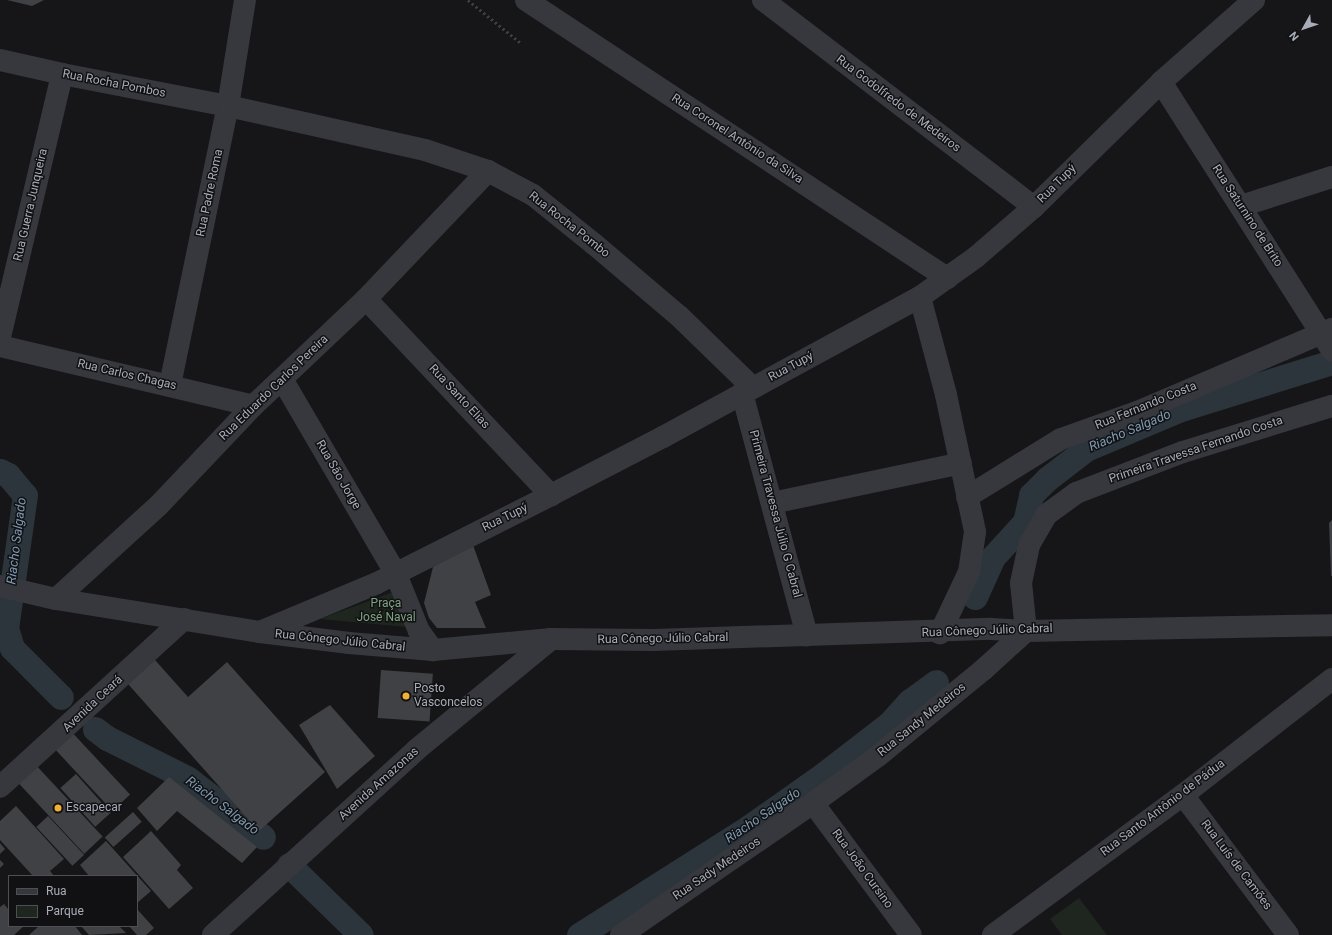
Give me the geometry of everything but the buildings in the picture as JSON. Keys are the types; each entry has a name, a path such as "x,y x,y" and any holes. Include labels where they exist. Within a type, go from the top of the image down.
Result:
{"street":[{"name":"Rua Padre Roma","path":"170,385 228,106 246,0"},
{"name":"Rua Coronel Antônio da Silva","path":"526,0 947,278"},
{"name":"Rua Godolfredo de Medeiros","path":"762,0 1034,207"},
{"name":"Rua Tupý","path":"260,632 377,583 395,572 551,495 663,437 920,297 947,278 1034,207 1161,82 1254,0"},
{"name":"Rua Rocha Pombos","path":"0,60 62,74 228,106"},
{"name":"Rua Guerra Junqueira","path":"0,337 62,74"},
{"name":"Rua Saturnino de Brito","path":"1161,82 1327,337"},
{"name":"Rua Rocha Pombo","path":"228,106 426,150 488,171 533,194 679,316 747,390"},
{"name":"Rua Eduardo Carlos Pereira","path":"56,599 159,505 253,406 366,299 488,171"},
{"path":"1241,206 1332,177"},
{"path":"920,297 946,395 974,532 969,572 943,633"},
{"name":"Rua Santo Elias","path":"366,299 551,495"},
{"name":"Rua Fernando Costa","path":"967,497 1061,439 1137,412 1327,337"},
{"name":"Rua Carlos Chagas","path":"0,346 170,385 253,406"},
{"name":"Rua São Jorge","path":"282,379 395,572 419,630 433,650"},
{"name":"Primeira Travessa Júlio G Cabral","path":"747,390 772,503 807,635"},
{"name":"Primeira Travessa Fernando Costa","path":"1026,631 1021,583 1028,545 1046,515 1076,493 1183,452 1332,406"},
{"path":"772,503 960,463"},
{"name":"Rua Cônego Júlio Cabral","path":"0,586 24,593 56,599 260,632 349,643 433,650 551,639 654,640 807,635 943,633 991,629 1026,631 1332,625"},
{"name":"Avenida Ceará","path":"0,787 184,619"},
{"name":"Rua Sandy Medeiros","path":"814,804 878,756 972,680 1026,631"},
{"name":"Avenida Amazonas","path":"214,935 416,750 551,639"},
{"name":"Rua Santo Antônio de Pádua","path":"992,935 1183,795 1332,679"},
{"name":"Rua Luís de Camões","path":"1183,795 1288,935"},
{"name":"Rua Sady Medeiros","path":"621,935 814,804"},
{"name":"Rua João Cursino","path":"814,804 911,935"}],"path":[{"path":"468,0 521,44"}],"green space":[{"name":"Praça José Naval","path":"396,591 407,627 320,619"},
{"path":"1079,898 1107,935 1062,935 1050,919"}],"waterway":[{"name":"Riacho Salgado","path":"975,597 993,557 1025,522 1031,495 1047,479 1086,449 1181,409 1332,362"},
{"name":"Riacho Salgado","path":"0,471 8,475 25,495 6,628 12,648 61,697"},
{"name":"Riacho Salgado","path":"579,935 749,827 824,774 889,724 910,701 936,682"},
{"name":"Riacho Salgado","path":"95,729 107,738 187,778 263,837"},
{"name":"Riacho Salgado","path":"289,865 361,935"}],"place":[{"name":"Posto Vasconcelos","path":"406,696"},
{"name":"Escapecar","path":"58,808"}]}
